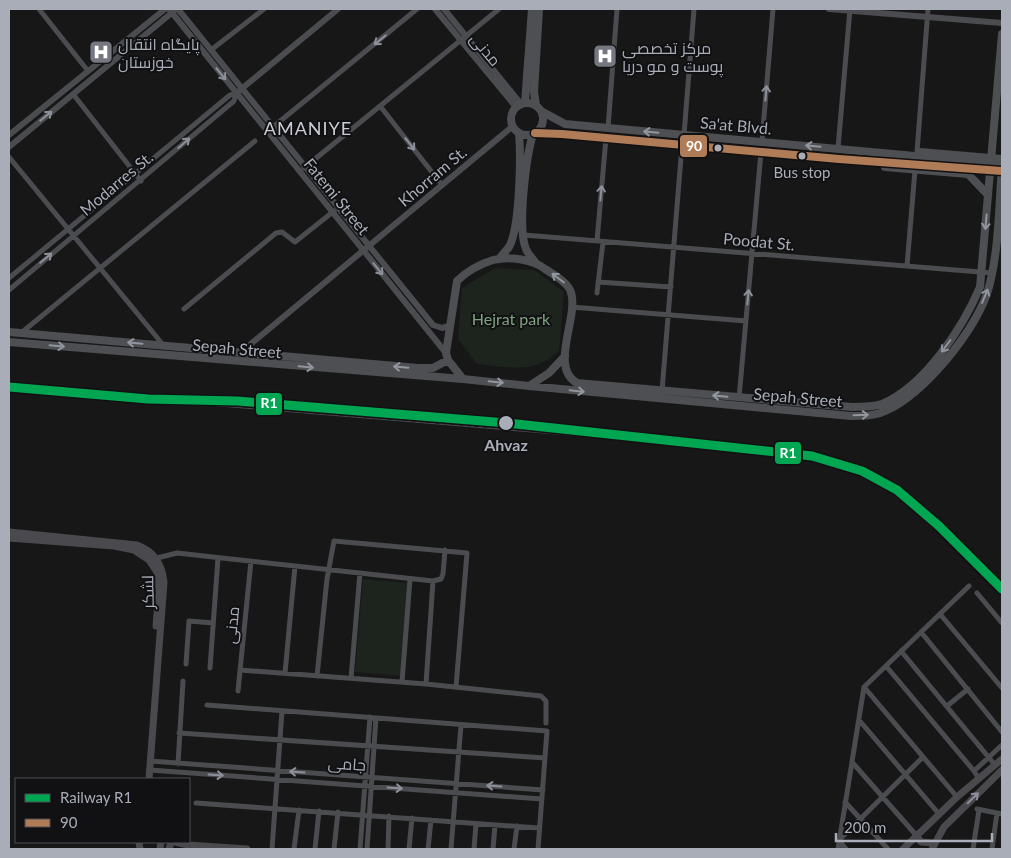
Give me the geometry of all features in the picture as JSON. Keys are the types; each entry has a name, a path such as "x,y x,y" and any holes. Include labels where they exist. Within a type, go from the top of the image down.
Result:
{"main road":[{"path":"499,259 510,246 515,226 521,150 512,116 521,105 532,9"},
{"path":"535,262 499,259 479,266 463,275 457,281 447,356 463,379 529,386 549,373 565,356 572,296 566,284 535,262 526,249 524,235 528,152 534,134 543,121 534,92 539,9"},
{"name":"Sepah Street","path":"565,356 567,373 570,379 577,383 739,398 867,407 881,404 897,396 930,365 955,333 974,302 980,287 1002,34"},
{"path":"521,105 539,108"},
{"name":"Sa'at Blvd.","path":"539,108 565,124 838,148 931,161"},
{"path":"516,130 534,134"},
{"name":"Sa'at Blvd.","path":"534,134 606,138 839,160 931,161"},
{"path":"838,148 1002,159"},
{"path":"948,173 960,169 970,170 975,166 972,160 949,154"},
{"path":"839,160 916,170 968,174 988,195"},
{"path":"931,161 1002,165"},
{"path":"931,161 1002,171"},
{"name":"Sepah Street","path":"529,386 851,416 884,412 902,403 918,390 950,354 978,313 989,289 992,273 1001,193 1002,165"},
{"name":"Sepah Street","path":"9,332 427,369 447,356"},
{"name":"Sepah Street","path":"9,342 463,379"},
{"path":"662,391 662,399"},
{"name":"لشکر","path":"9,532 136,545 147,549 157,558 164,582 148,778"},
{"name":"لشکر","path":"9,538 114,546 134,550 149,560 157,572 158,590 148,778"},
{"path":"903,849 939,814 1002,759"},
{"path":"916,835 921,842 933,846 944,827 1002,770"},
{"path":"179,843 247,849"}],"street":[{"path":"39,9 88,71"},
{"path":"9,135 165,9"},
{"path":"211,50 264,9"},
{"name":"Modarres St.","path":"9,278 230,95 239,91 338,9"},
{"path":"273,127 417,9"},
{"name":"مدنی","path":"435,9 464,38 521,105"},
{"name":"مدنی","path":"444,9 464,38"},
{"path":"302,169 500,9"},
{"path":"608,128 617,9"},
{"path":"684,134 694,9"},
{"path":"762,141 773,9"},
{"path":"830,9 1002,23"},
{"path":"917,152 928,9"},
{"path":"9,147 174,10"},
{"name":"Fatemi Street","path":"174,10 211,50 239,91 273,127 302,169"},
{"name":"Fatemi Street","path":"174,10 335,210 363,251 447,356"},
{"path":"838,148 850,10"},
{"name":"Modarres St.","path":"9,290 234,100 239,91"},
{"path":"73,94 140,181"},
{"path":"380,106 442,185"},
{"name":"Khorram St.","path":"363,251 442,185 516,130"},
{"path":"597,294 606,138"},
{"path":"21,333 254,141"},
{"path":"662,391 682,145"},
{"path":"739,398 761,152"},
{"path":"9,157 164,346"},
{"path":"907,266 916,170"},
{"path":"184,309 276,233 282,232 295,242 335,210"},
{"name":"Fatemi Street","path":"335,210 369,246 433,325 442,328 450,326"},
{"name":"Poodat St.","path":"524,235 992,273"},
{"path":"240,353 363,251"},
{"path":"598,282 671,287"},
{"path":"571,307 746,321"},
{"path":"317,676 327,579 334,541 467,553 456,687"},
{"path":"157,558 177,553 433,581 440,579 443,574 445,550"},
{"path":"210,668 218,558"},
{"name":"مدنی","path":"238,691 251,561"},
{"path":"285,673 295,566"},
{"path":"351,678 360,573"},
{"path":"402,682 410,579"},
{"path":"426,684 433,581"},
{"path":"838,849 864,687 969,586"},
{"path":"977,594 1002,623"},
{"path":"940,614 1002,688"},
{"path":"186,664 189,621 213,623"},
{"path":"921,632 1002,732"},
{"path":"901,651 995,765"},
{"path":"886,666 979,779"},
{"path":"240,670 426,684 541,696 546,701 546,723"},
{"path":"178,764 183,681"},
{"path":"864,687 958,797"},
{"path":"947,706 968,689"},
{"path":"207,705 547,731 538,849"},
{"path":"272,849 282,711"},
{"path":"366,849 366,814 373,718"},
{"path":"859,720 939,814"},
{"path":"451,849 461,725"},
{"path":"179,733 545,758"},
{"path":"974,771 1002,744"},
{"path":"839,840 923,757"},
{"name":"جامی","path":"150,761 542,790"},
{"path":"852,762 916,835"},
{"path":"150,770 542,799"},
{"path":"845,802 888,849"},
{"path":"196,803 539,828"},
{"path":"972,849 978,809 1000,814 992,849"},
{"path":"294,849 299,810"},
{"path":"315,849 319,811"},
{"path":"334,849 338,812"},
{"path":"360,849 366,814"},
{"path":"388,849 389,816"},
{"path":"409,849 412,818"},
{"path":"428,849 431,820"},
{"path":"474,849 476,824"},
{"path":"494,849 496,825"},
{"path":"514,849 517,826"},
{"path":"839,840 846,849"}],"green space":[{"name":"Hejrat park","path":"495,268 534,270 564,292 559,351 540,364 511,368 477,364 458,339 462,288"},
{"path":"363,579 408,583 400,676 355,672"}],"railway":[{"path":"148,399 689,444"}],"rail line":[{"name":"R1","path":"9,387 148,399 237,401 507,423 812,456 862,471 897,490 939,526 1002,589"}],"transit line":[{"name":"90","path":"535,133 1002,171"}],"place":[{"name":"پایگاه انتقال خوزستان","path":"101,52"},
{"name":"مرکز تخصصی پوست و مو دریا","path":"605,56"},
{"name":"Bus stop","path":"802,156"},
{"name":"Ahvaz","path":"506,423"}],"district":[{"name":"AMANIYE","path":"308,128"}]}
